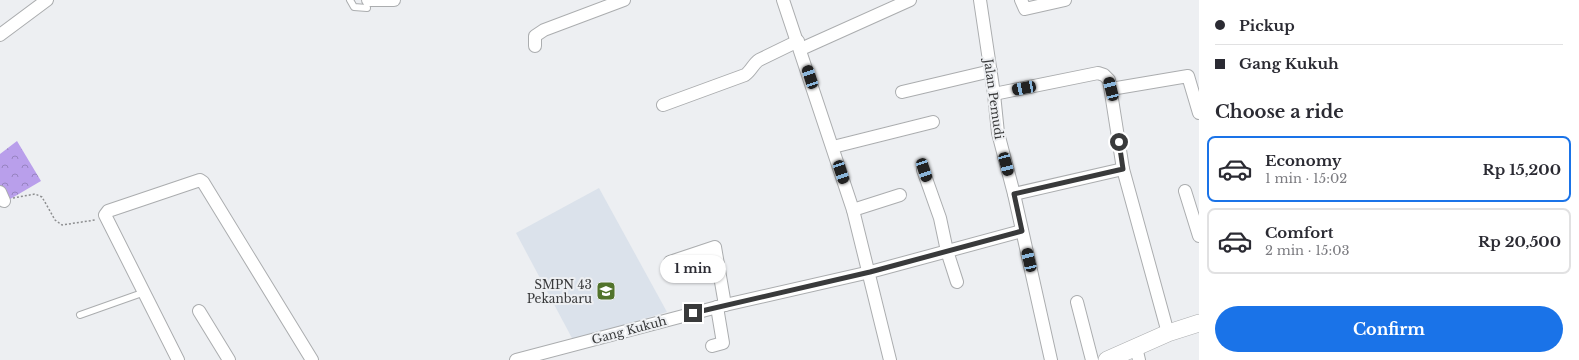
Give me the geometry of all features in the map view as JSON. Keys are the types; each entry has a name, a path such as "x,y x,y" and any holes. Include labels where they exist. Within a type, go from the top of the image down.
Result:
{"main road":[{"path":"1104,360 1138,353 1168,333 1199,323"}],"street":[{"path":"0,35 47,0"},
{"path":"368,4 394,0"},
{"path":"535,46 535,36 544,30 624,0"},
{"path":"783,0 800,45 853,210 870,272 890,360"},
{"path":"663,105 745,75 750,72 754,63 759,60 800,45 910,0"},
{"name":"Jalan Pemudi","path":"980,0 991,71 998,133 1014,194 1051,360"},
{"path":"1021,0 1025,9 1065,0"},
{"path":"902,92 991,71"},
{"path":"994,94 1098,73 1107,77 1111,89 1123,169 1168,333"},
{"path":"1111,89 1188,76 1199,113"},
{"path":"833,147 933,122"},
{"path":"1014,194 1123,169"},
{"path":"924,170 940,218 947,251 957,282"},
{"path":"178,360 118,239 105,217 108,211 202,181 312,360"},
{"path":"1185,191 1199,236"},
{"path":"853,210 900,195"},
{"name":"Gang Kukuh","path":"516,360 721,306 870,272 1022,231"},
{"path":"670,262 715,247 723,343 712,346"},
{"path":"1077,302 1104,360"},
{"path":"199,311 228,360"}],"lane":[{"path":"350,0 354,7 368,4"},
{"path":"80,315 145,292"}],"path":[{"path":"2,197 35,194 42,197 56,220 62,225 105,217"}],"shaded area":[{"path":"599,188 667,312 573,340 516,233"}],"green space":[{"path":"17,141 41,181 0,205 0,154"}],"place":[{"name":"SMPN 43 Pekanbaru","path":"606,291"}],"route":[{"path":"693,313 870,272 1022,231 1014,194 1123,169 1119,142"}]}
